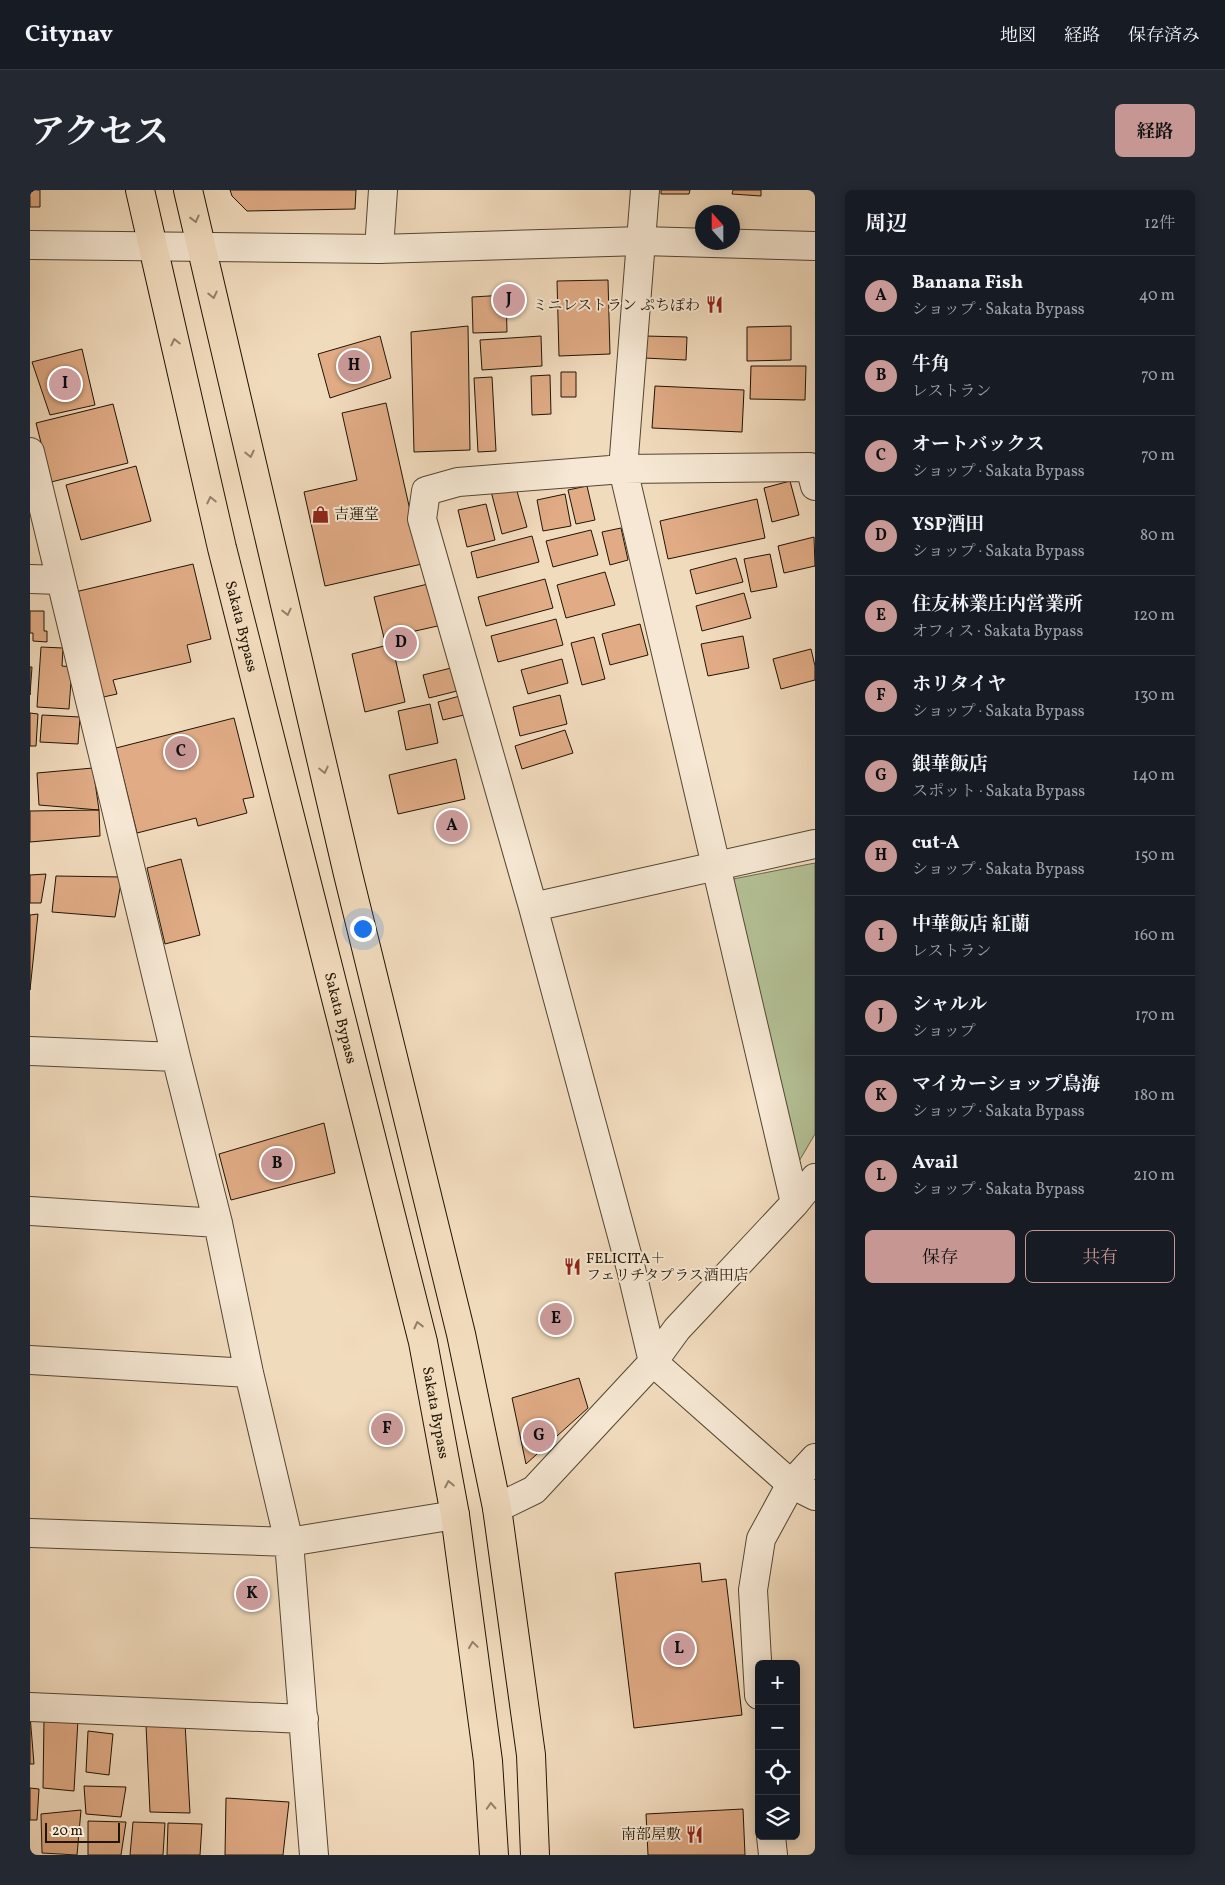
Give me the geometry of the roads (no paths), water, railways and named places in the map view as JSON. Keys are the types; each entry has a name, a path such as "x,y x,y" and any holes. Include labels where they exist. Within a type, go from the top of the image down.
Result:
{"highway":[{"name":"Sakata Bypass","path":"140,190 222,548 423,1342 455,1515 488,1761 494,1855"},
{"path":"188,190 348,874 461,1334 497,1508 531,1755 535,1855"}],"street":[{"path":"379,249 383,190"},
{"path":"645,190 623,469 795,1203"},
{"path":"30,245 153,248 379,249 642,241 815,246"},
{"path":"30,452 218,1223 249,1373 289,1542 314,1855"},
{"path":"815,486 810,468 623,469 458,482 426,491 422,519 534,907 631,1268 653,1362 791,1484 815,1496"},
{"path":"30,579 60,580"},
{"path":"534,907 815,844"},
{"path":"30,1051 176,1057"},
{"path":"497,1508 534,1490 653,1362 677,1329 795,1203 815,1178"},
{"path":"30,1211 218,1223"},
{"path":"30,1360 249,1373"},
{"path":"756,1660 754,1582 761,1539 791,1484 815,1458"},
{"path":"30,1533 289,1542 455,1515"},
{"path":"30,1706 304,1719"},
{"path":"771,1840 773,1855"}],"place":[{"name":"シャルル","path":"509,300"},
{"name":"ミニレストラン ぷちぽわ","path":"714,305"},
{"name":"cut-A","path":"354,366"},
{"name":"中華飯店 紅蘭","path":"65,384"},
{"name":"吉運堂","path":"320,514"},
{"name":"YSP酒田","path":"401,643"},
{"name":"オートバックス","path":"181,752"},
{"name":"Banana Fish","path":"452,826"},
{"name":"牛角","path":"277,1164"},
{"name":"FELICITA＋ フェリチタプラス酒田店","path":"572,1267"},
{"name":"住友林業庄内営業所","path":"556,1319"},
{"name":"ホリタイヤ","path":"387,1429"},
{"name":"銀華飯店","path":"539,1436"},
{"name":"マイカーショップ鳥海","path":"252,1594"},
{"name":"Avail","path":"679,1649"},
{"name":"南部屋敷","path":"695,1834"}]}
